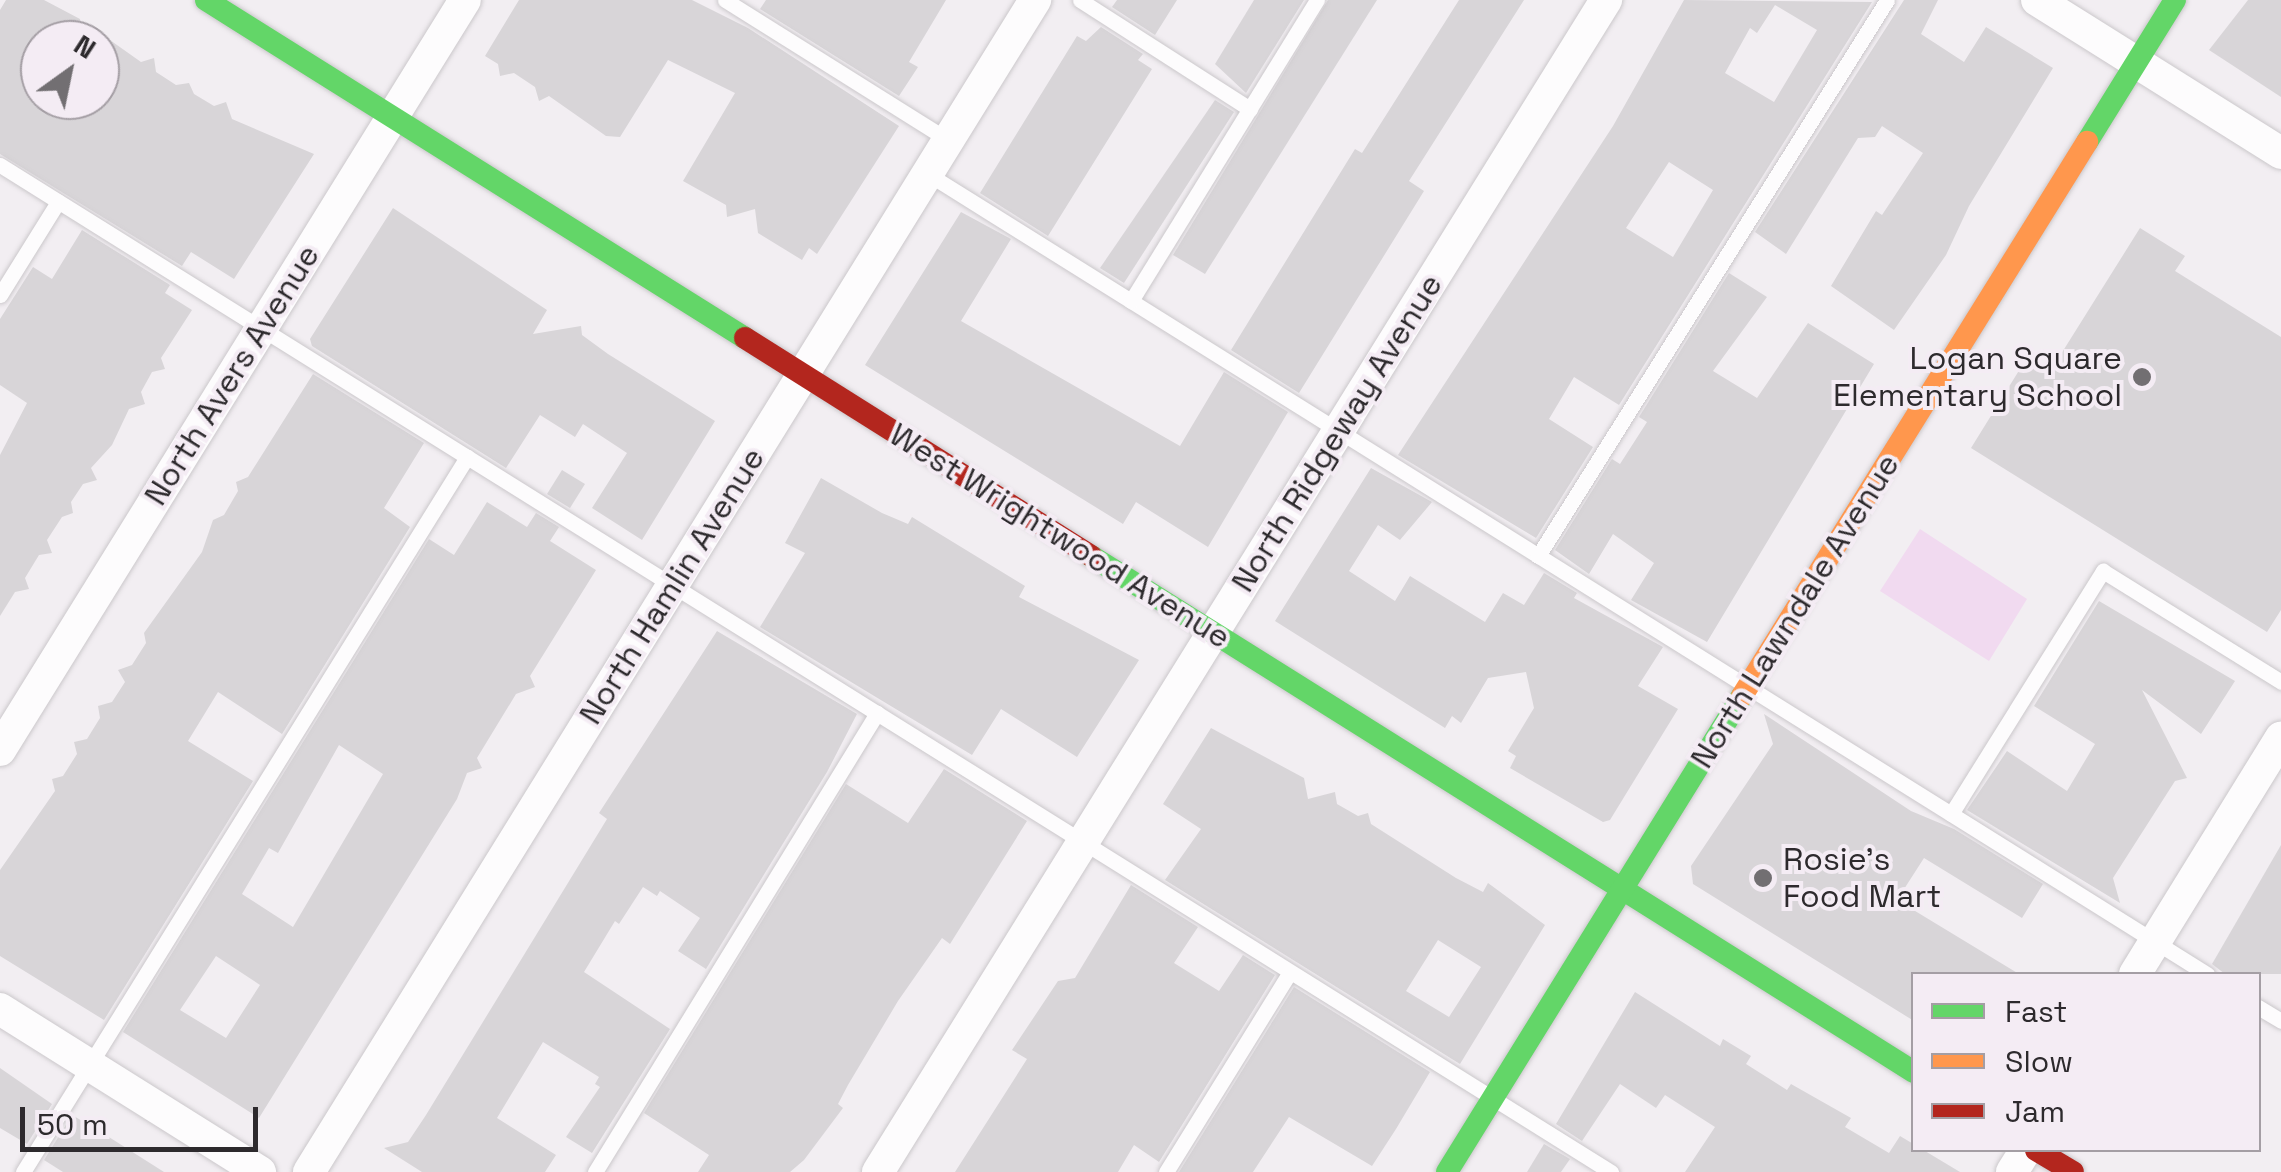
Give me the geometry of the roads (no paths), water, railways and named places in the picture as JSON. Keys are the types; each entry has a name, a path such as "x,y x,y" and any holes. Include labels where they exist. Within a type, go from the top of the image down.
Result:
{"street":[{"name":"West Wrightwood Avenue","path":"206,0 1911,1070"},
{"name":"North Avers Avenue","path":"0,750 465,0"},
{"name":"North Hamlin Avenue","path":"309,1172 1036,0"},
{"name":"North Ridgeway Avenue","path":"878,1172 1606,0"},
{"path":"2037,0 2281,153"},
{"name":"North Lawndale Avenue","path":"1447,1172 2175,0"},
{"path":"2136,972 2281,738"},
{"path":"0,1009 260,1172"},
{"path":"2039,1152 2072,1172"}],"lane":[{"path":"1080,0 1250,109"},
{"path":"1132,301 1317,0"},
{"path":"1538,556 1887,0"},
{"path":"733,2 948,140"},
{"path":"0,166 1611,1172"},
{"path":"928,174 2204,972"},
{"path":"0,295 58,202"},
{"path":"23,1172 468,458"},
{"path":"1951,814 2102,571 2281,682"},
{"path":"595,1172 877,713"},
{"path":"1166,1172 1290,972"}],"place":[{"name":"Logan Square Elementary School","path":"2142,377"},
{"name":"Rosie's Food Mart","path":"1763,878"}]}
